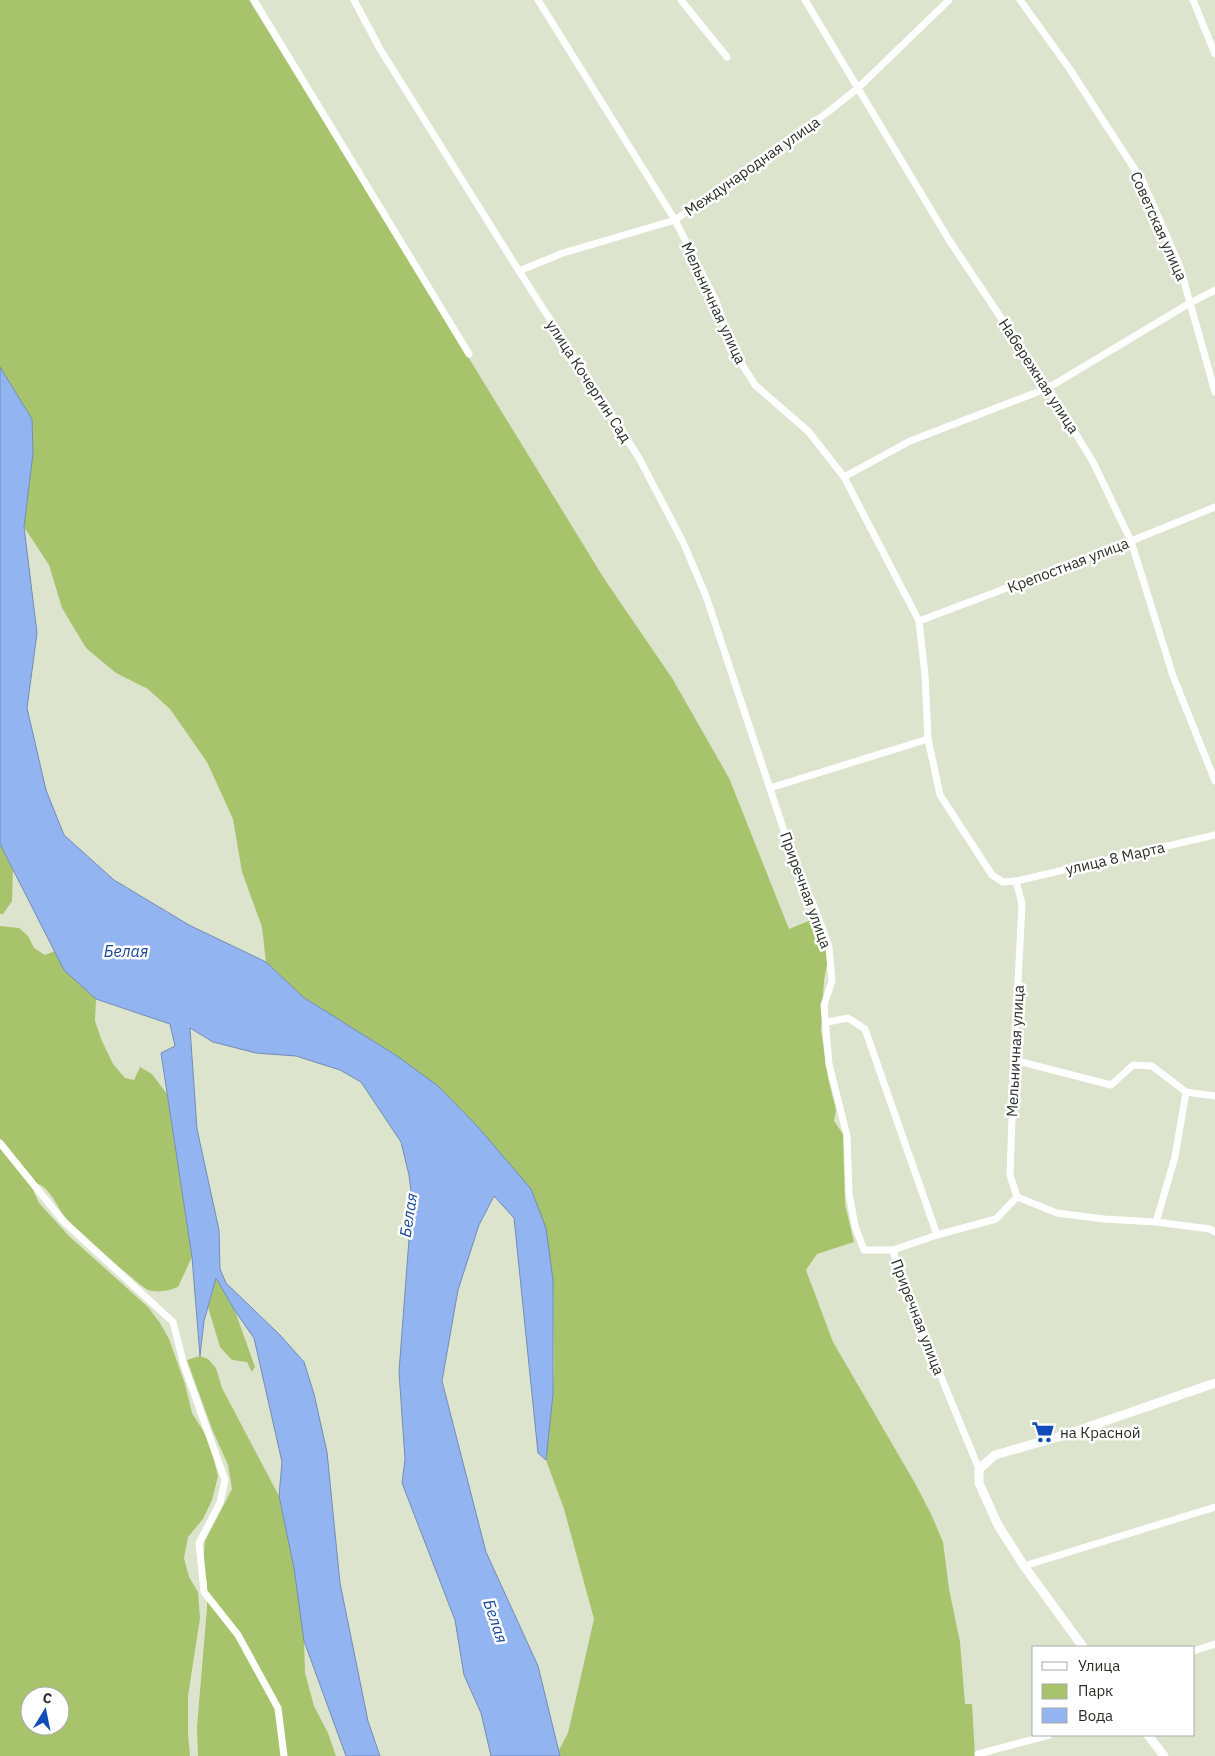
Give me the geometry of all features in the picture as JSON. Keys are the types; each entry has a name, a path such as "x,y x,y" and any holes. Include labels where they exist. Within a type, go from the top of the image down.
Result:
{"street":[{"path":"254,0 469,354"},
{"name":"улица Кочергин Сад","path":"354,0 380,50 639,458 683,542 706,596 770,788"},
{"name":"Мельничная улица","path":"538,0 675,220 716,301 733,350 755,385 808,431 844,477 919,621 925,674 928,739 940,795 992,875 1003,882 1016,880 1022,904 1010,1175 1017,1197"},
{"path":"681,0 726,57"},
{"name":"Набережная улица","path":"805,0 949,240 1048,388 1093,462 1131,541 1172,676 1215,781"},
{"name":"Международная улица","path":"519,271 564,253 675,220 828,112 858,88 949,0"},
{"name":"Советская улица","path":"1020,0 1068,68 1143,182 1180,267 1215,392"},
{"path":"1193,0 1215,54"},
{"path":"844,477 910,441 1048,388 1215,290"},
{"name":"Крепостная улица","path":"919,621 1131,541 1215,507"},
{"path":"770,788 928,739"},
{"name":"Приречная улица","path":"770,788 788,846 829,947 832,981 824,1005 827,1022 829,1064 847,1136 849,1193 855,1226 864,1250 893,1250 902,1282 979,1469 979,1483 998,1526 1024,1566 1082,1646"},
{"name":"улица 8 Марта","path":"1016,880 1215,835"},
{"path":"827,1022 848,1018 865,1029 936,1235"},
{"path":"1014,1060 1111,1085 1133,1065 1152,1066 1186,1092 1215,1096"},
{"path":"1156,1222 1175,1157 1186,1092"},
{"path":"0,1143 63,1220 173,1322 184,1365 225,1480 220,1503 199,1543 204,1592 238,1635 278,1708 284,1756"},
{"path":"893,1250 936,1235 996,1219 1017,1197 1057,1213 1104,1219 1156,1222 1210,1229 1215,1232"},
{"path":"979,1469 995,1455 1065,1435 1215,1383"},
{"path":"1024,1566 1215,1508"},
{"path":"1195,1651 1215,1644"},
{"path":"978,1754 1045,1736"},
{"path":"1149,1736 1164,1756"}],"green space":[{"path":"0,0 249,0 605,580 672,678 729,778 789,929 816,918 828,959 824,980 821,1031 828,1078 836,1110 834,1121 843,1134 845,1204 854,1242 817,1254 806,1270 833,1342 916,1485 943,1542 949,1589 960,1642 965,1704 972,1704 975,1756 560,1756 559,1750 568,1733 594,1619 564,1509 546,1460 554,1368 553,1280 545,1228 478,1127 438,1086 397,1056 303,997 266,962 262,927 242,872 233,819 207,762 170,709 148,689 116,673 86,648 62,608 49,565 24,527 33,453 32,419 0,367"},
{"path":"0,844 13,870 12,901 3,914 0,914"},
{"path":"0,926 19,928 28,936 34,948 45,955 55,951 65,970 96,999 95,1021 113,1064 125,1078 134,1080 140,1067 152,1074 167,1094 192,1257 178,1287 152,1291 143,1287 73,1226 48,1191 37,1183 29,1181 39,1203 69,1236 148,1307 160,1323 169,1339 185,1384 192,1413 207,1437 213,1456 218,1476 212,1500 203,1519 188,1537 184,1558 189,1577 198,1592 200,1618 188,1696 190,1756 0,1756"},
{"path":"216,1278 235,1311 255,1367 252,1372 247,1362 232,1360 220,1347 208,1307"},
{"path":"200,1356 208,1359 216,1368 222,1388 279,1496 294,1568 304,1641 305,1673 314,1706 328,1733 336,1756 198,1756 197,1727 207,1608 207,1584 203,1564 205,1541 232,1489 228,1465 212,1429 187,1360"}],"water":[{"name":"Белая","path":"0,367 32,419 33,453 24,527 37,633 27,708 46,790 64,835 114,880 189,925 266,962 303,997 397,1056 438,1086 478,1127 531,1189 546,1228 553,1280 553,1394 546,1460 538,1453 514,1218 494,1196 479,1225 458,1290 442,1381 486,1552 538,1666 560,1756 491,1756 481,1713 464,1675 455,1620 402,1483 405,1459 399,1372 412,1199 409,1175 401,1142 361,1082 340,1070 296,1056 256,1053 213,1042 190,1028 197,1129 219,1230 220,1269 226,1283 280,1335 304,1362 314,1394 327,1452 340,1583 368,1721 380,1756 346,1756 304,1641 294,1568 279,1496 282,1462 254,1338 235,1311 216,1278 204,1321 200,1356 192,1257 161,1053 175,1046 170,1024 96,999 64,970 0,844"}],"place":[{"name":"на Красной","path":"1043,1432"}]}
